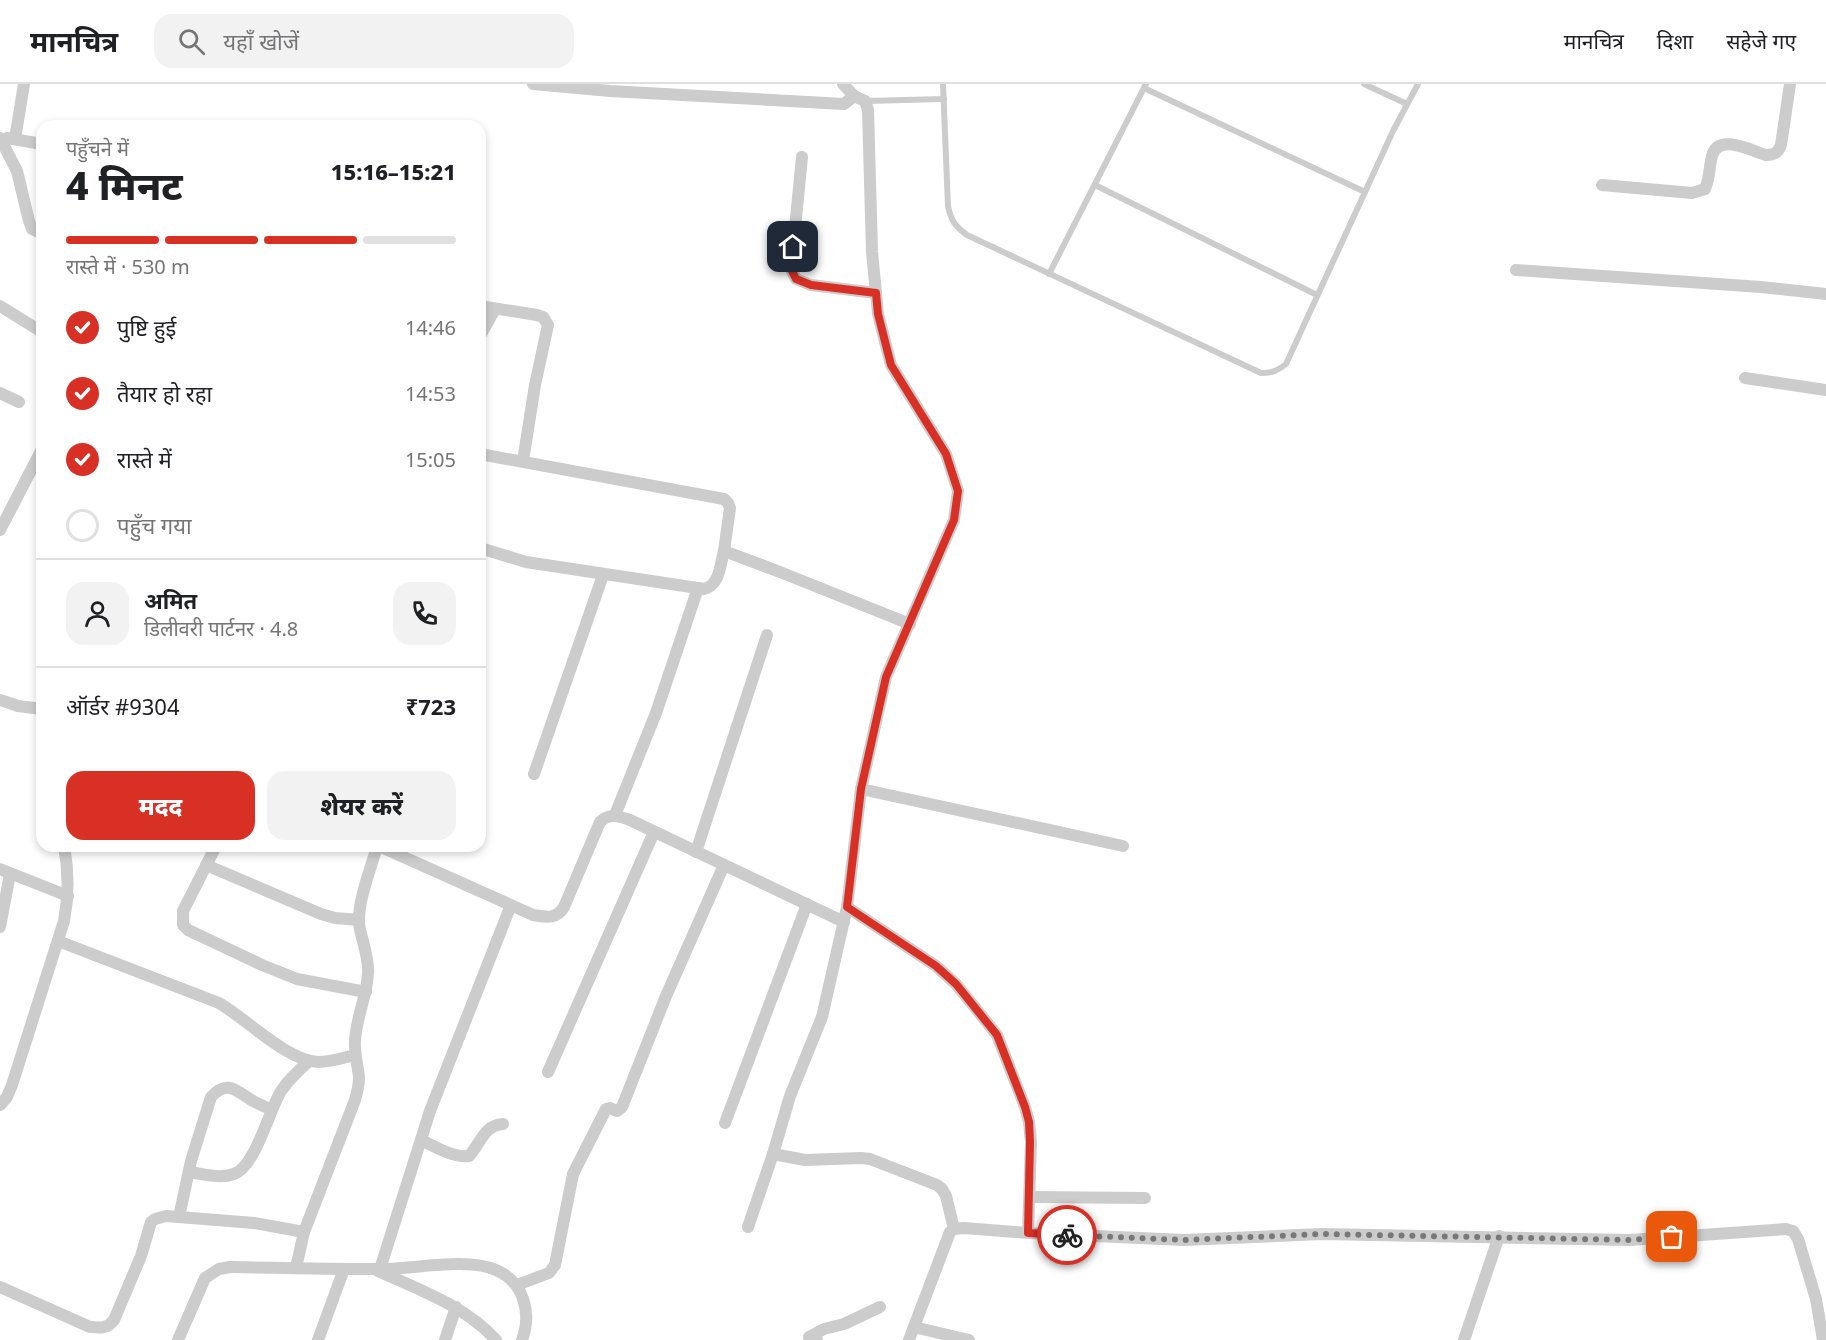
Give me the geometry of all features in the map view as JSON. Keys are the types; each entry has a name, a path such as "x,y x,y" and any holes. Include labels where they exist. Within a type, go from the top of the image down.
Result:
{"street":[{"path":"15,139 24,84"},
{"path":"533,84 610,91 844,104 860,98"},
{"path":"748,1227 790,1096 822,1017 847,907 861,789 886,677 954,520 958,491 946,454 891,365 878,314 872,252 868,110 860,98 843,84"},
{"path":"1602,185 1692,193 1705,189 1712,154 1719,145 1726,143 1766,155 1778,152 1790,84"},
{"path":"0,137 36,143"},
{"path":"0,137 17,171 29,221 36,231"},
{"path":"802,157 791,269 796,279 811,285 876,293"},
{"path":"1516,270 1761,286 1826,294"},
{"path":"0,306 36,328"},
{"path":"486,307 537,315 543,317 548,325 535,385 523,461"},
{"path":"486,325 495,309"},
{"path":"1744,378 1826,390"},
{"path":"0,393 19,402"},
{"path":"486,455 724,499 727,500 730,508 724,551 717,578 713,585 704,589 526,562 486,550"},
{"path":"0,530 36,461"},
{"path":"724,551 909,624"},
{"path":"534,774 603,574"},
{"path":"615,815 656,713 698,588"},
{"path":"696,852 766,634"},
{"path":"0,700 18,706 36,708"},
{"path":"861,789 1123,846"},
{"path":"392,852 533,915 554,917 560,913 600,822 605,817 615,815 843,922"},
{"path":"548,1072 654,832"},
{"path":"0,1105 7,1097 12,1085 58,941 68,896 69,882 65,852"},
{"path":"213,852 183,911 183,925 188,930 297,979 366,992"},
{"path":"297,1268 304,1232 355,1100 359,1078 355,1055 356,1030 366,992 368,963 359,920 362,900 376,852"},
{"path":"206,865 321,914 359,920"},
{"path":"517,1285 549,1273 555,1265 569,1190 577,1163 606,1109 617,1111 621,1107 666,996 724,865"},
{"path":"0,927 5,871 68,896"},
{"path":"725,1123 807,904"},
{"path":"377,1269 430,1111 511,905"},
{"path":"847,907 936,966 956,984 997,1035 1029,1122 1028,1233"},
{"path":"58,941 219,1003 296,1056 321,1062 355,1055"},
{"path":"189,1172 219,1176 233,1175 242,1170 250,1160 271,1109 291,1079 309,1060"},
{"path":"179,1217 189,1172 211,1097 217,1090 225,1087 233,1088 271,1109"},
{"path":"421,1140 453,1154 469,1156 487,1129 503,1124"},
{"path":"773,1154 805,1160 854,1157 870,1159 937,1185 946,1196 954,1229"},
{"path":"1030,1197 1145,1198"},
{"path":"0,1287 90,1327 101,1329 109,1326 114,1320 141,1256 151,1222 155,1219 166,1216 254,1223 304,1232"},
{"path":"909,1340 950,1232 964,1228 1184,1240 1322,1234 1630,1240 1778,1229 1793,1231 1798,1239 1816,1299 1823,1340"},
{"path":"1464,1340 1499,1236"},
{"path":"178,1340 205,1278 219,1269 230,1267 377,1269 472,1265 488,1267 517,1285 525,1308 526,1320 522,1340"},
{"path":"318,1340 344,1269"},
{"path":"377,1269 456,1307 472,1317 496,1340"},
{"path":"444,1340 456,1307"},
{"path":"818,1340 809,1337 880,1307"},
{"path":"914,1327 969,1340"}],"lane":[{"path":"943,84 948,206 950,219 955,226 967,235 1261,373 1272,373 1286,364 1365,192 1418,84"},
{"path":"1364,84 1407,104"},
{"path":"1049,274 1145,86 1365,192"},
{"path":"860,98 944,99"},
{"path":"1095,185 1317,295"}],"way so far":[{"path":"1067,1235 1184,1240 1322,1234 1630,1240 1672,1237"}],"route":[{"path":"793,247 791,269 796,279 811,285 876,293 878,314 891,365 946,454 958,491 954,520 886,677 861,789 847,907 936,966 956,984 997,1035 1029,1122 1028,1233 1067,1235"}]}
